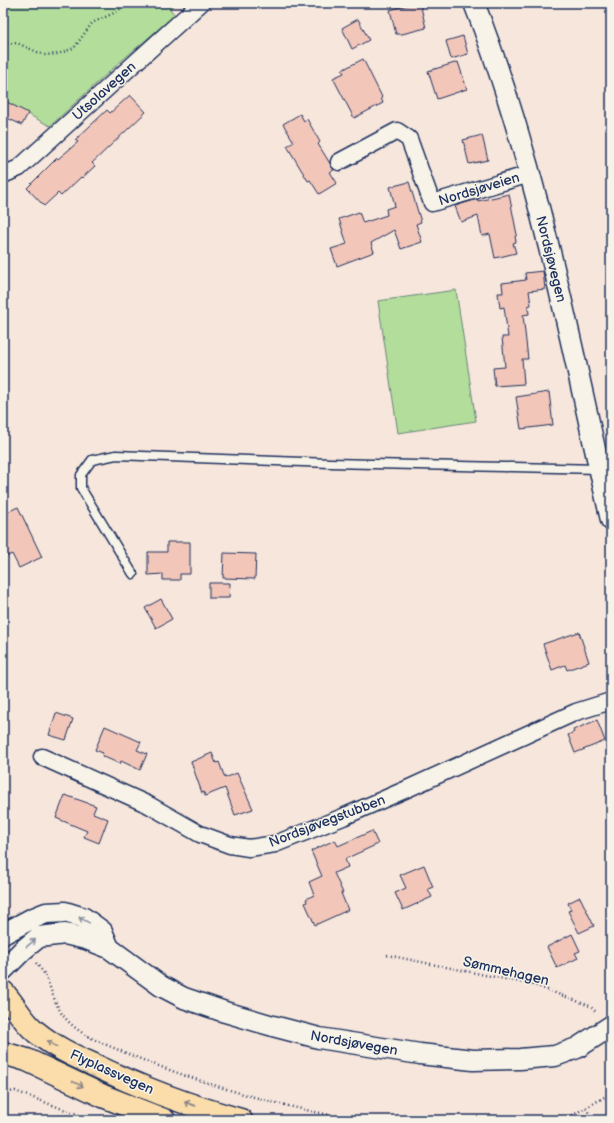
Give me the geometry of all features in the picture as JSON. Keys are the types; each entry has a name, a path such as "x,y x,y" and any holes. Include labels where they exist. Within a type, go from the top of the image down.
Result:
{"highway":[{"name":"Flyplassvegen","path":"3,992 11,1001 23,1020 53,1045 112,1074 164,1095 240,1120"},
{"name":"Flyplassvegen","path":"3,1053 27,1060 103,1096 164,1120"}],"street":[{"name":"Utsolavegen","path":"3,175 19,168 202,3"},
{"name":"Nordsjøvegen","path":"474,3 504,87 530,174 559,290 610,515"},
{"name":"Nordsjøveien","path":"339,162 397,131 409,139 432,203 530,174"},
{"name":"Nordsjøvegstubben","path":"42,757 149,805 200,834 230,845 249,848 275,844 343,817 407,790 576,712 611,701"},
{"name":"Nordsjøvegen","path":"3,934 46,913 65,912 84,918 102,932 109,948"},
{"name":"Nordsjøvegen","path":"3,970 23,950 40,937 65,934 86,939 109,948 161,986 184,998 225,1012 319,1038 379,1048 472,1060 520,1060 555,1056 577,1048 611,1026"}],"lane":[{"path":"133,574 81,488 81,475 92,460 116,455 330,463 600,469"}],"path":[{"path":"3,44 18,43 44,55 58,54 74,48 92,23 114,13 129,3"},
{"name":"Sømmehagen","path":"387,955 534,985 590,1006 611,1026"},
{"path":"33,959 45,975 52,994 64,1016 76,1028 90,1037 143,1060 221,1088 306,1110 358,1120"},
{"path":"3,1093 15,1091 92,1120"},
{"path":"561,1120 586,1108 611,1093"},
{"path":"586,1108 591,1117 596,1120"}],"green space":[{"path":"3,3 176,3 170,9 175,15 120,62 50,126 3,101"},
{"path":"456,290 476,421 398,433 378,301"}],"building":[{"path":"414,3 420,3 426,28 396,34 390,10"},
{"path":"358,19 369,40 352,49 342,28"},
{"path":"463,36 468,54 451,59 446,41"},
{"path":"363,59 382,97 383,103 354,118 333,78 344,73 342,70"},
{"path":"458,62 467,89 437,99 428,71"},
{"path":"130,95 146,112 92,163 95,166 82,178 81,177 61,196 58,193 44,206 27,188 57,158 58,159 78,142 75,140 107,110 110,113"},
{"path":"3,100 28,113 22,125 3,116"},
{"path":"300,114 304,121 307,119 320,142 318,144 334,170 330,172 337,183 319,194 310,180 308,181 287,146 294,142 283,124"},
{"path":"482,135 488,160 469,164 463,140"},
{"path":"409,182 421,222 416,224 422,242 401,249 394,230 371,243 374,252 337,266 331,249 347,244 339,219 359,212 363,223 387,215 386,209 395,206 390,187"},
{"path":"509,194 517,235 515,236 516,242 513,243 516,253 495,258 490,234 482,236 478,216 461,222 455,206 478,199 478,201"},
{"path":"543,271 545,289 529,291 531,305 528,306 529,314 523,315 528,359 522,359 524,384 495,386 493,368 505,367 502,337 508,337 504,307 500,308 498,293 503,293 502,283 526,280 525,273"},
{"path":"549,392 553,425 521,429 516,397"},
{"path":"18,507 42,557 19,568 12,554 3,558 3,514"},
{"path":"167,542 190,542 190,574 180,574 180,580 163,580 163,574 148,575 148,552 167,552"},
{"path":"224,553 256,554 255,579 223,578"},
{"path":"209,583 230,583 229,598 209,598"},
{"path":"161,599 172,619 156,628 145,608"},
{"path":"579,632 589,662 567,670 565,665 552,670 543,644"},
{"path":"56,713 73,719 66,740 49,735"},
{"path":"597,720 605,741 575,753 568,735 574,732 573,730"},
{"path":"105,726 141,742 137,750 147,754 140,770 121,761 120,764 102,756 103,753 95,750"},
{"path":"212,753 216,763 219,762 225,778 237,773 253,809 235,815 225,788 205,796 204,792 202,793 191,762"},
{"path":"65,795 96,806 93,813 108,819 99,843 84,837 87,831 56,818"},
{"path":"372,831 378,844 345,859 348,867 334,873 343,893 341,893 348,910 315,925 305,903 307,902 306,899 314,895 309,882 322,876 311,851 335,840 338,846"},
{"path":"424,865 433,887 428,889 432,897 403,910 395,893 406,888 400,875"},
{"path":"580,897 594,926 579,933 568,911 571,910 568,903"},
{"path":"572,934 580,951 575,953 578,958 557,968 547,947"}]}
